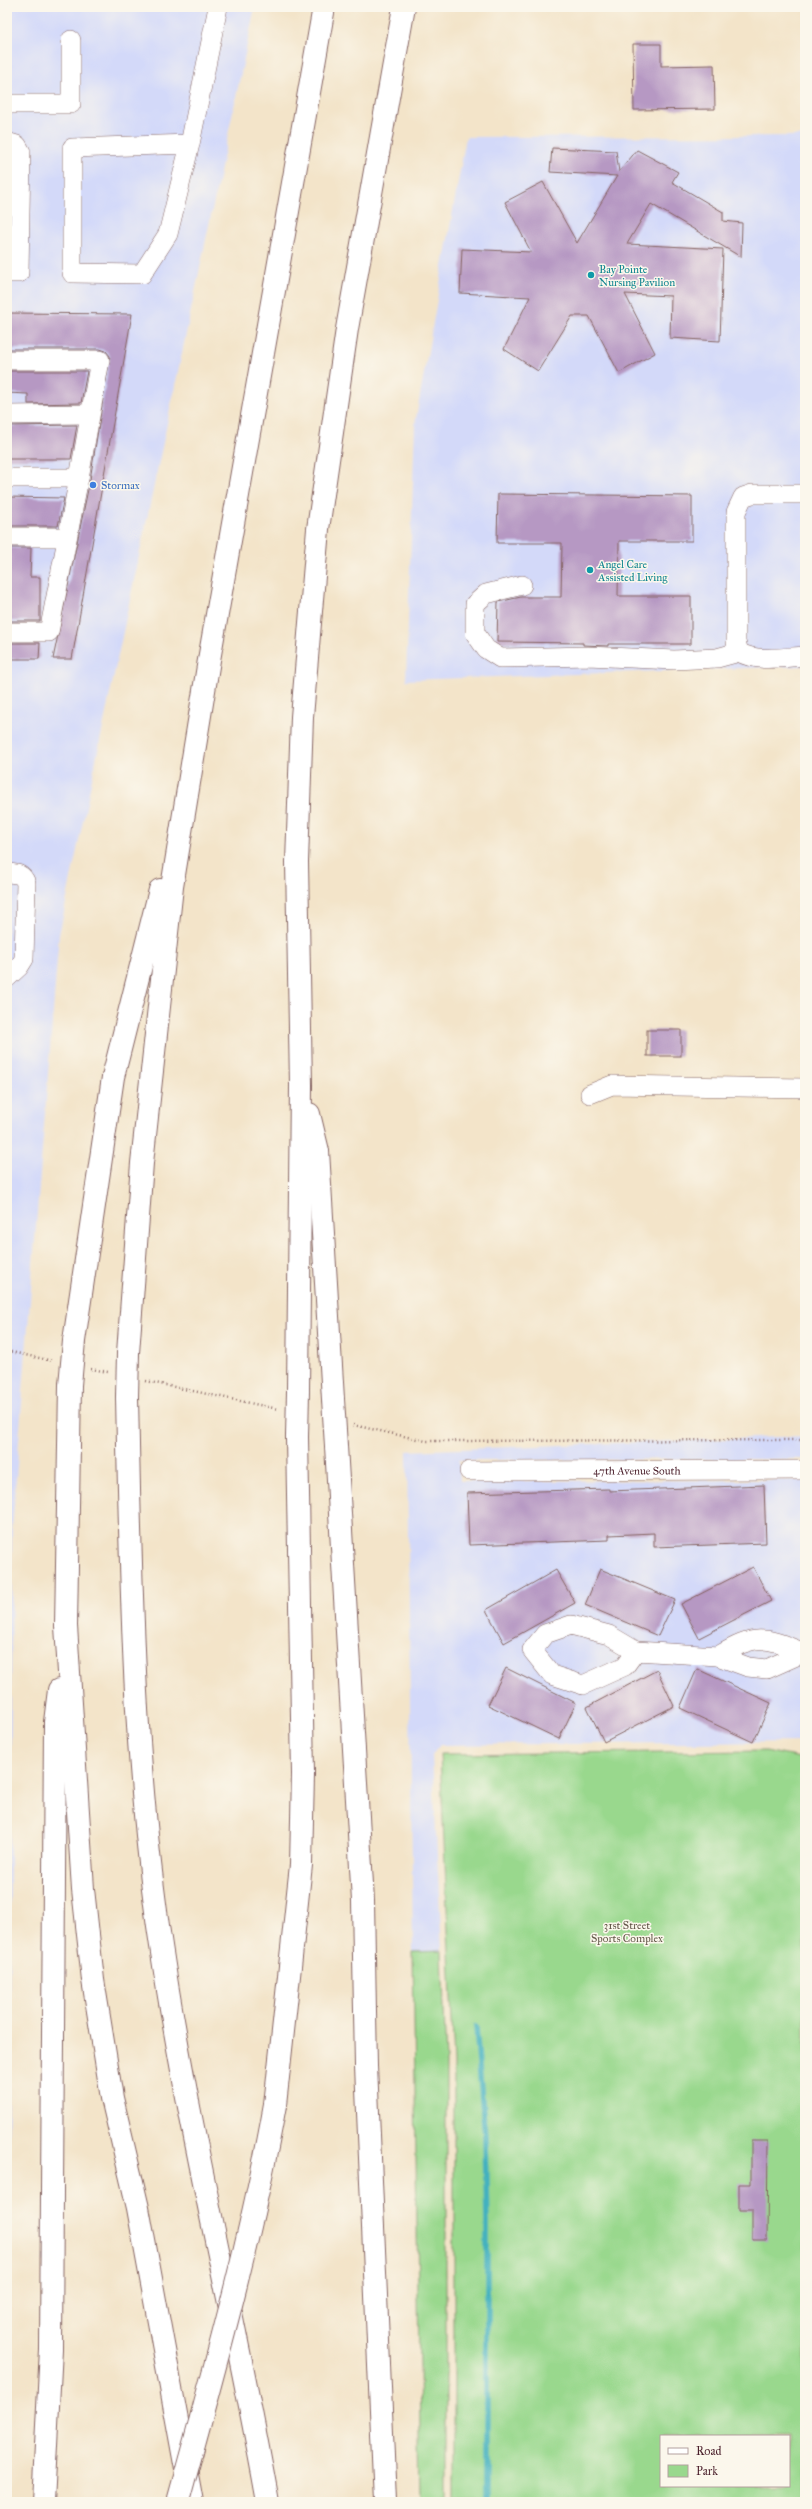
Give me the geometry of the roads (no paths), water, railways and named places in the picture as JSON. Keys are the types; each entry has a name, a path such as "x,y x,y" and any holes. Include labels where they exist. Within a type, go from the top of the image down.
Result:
{"highway":[{"path":"268,2502 190,2119 160,1945 140,1775 131,1598 127,1398 128,1353 156,1027 172,887 191,769 324,7"},
{"path":"178,2502 220,2349 261,2183 275,2105 301,1865 303,1774 297,1437 301,1085 298,846 302,717 318,529 347,329 404,7"},
{"path":"191,769 113,1077 74,1341 70,1385 66,1626 83,1881 93,1980 112,2098 138,2208 192,2502"},
{"path":"301,1085 318,1151 363,1901 366,2066 385,2502"},
{"path":"43,2502 51,2349 55,1722 66,1626"}],"street":[{"path":"190,144 72,148 72,273 142,274 168,234 190,144 218,7"},
{"path":"7,104 71,104 71,40"},
{"path":"7,142 18,145 21,152 19,273 7,273"},
{"path":"7,360 100,360 49,632 7,632"},
{"path":"7,415 90,414"},
{"path":"7,478 78,478"},
{"path":"739,652 736,627 736,512 738,503 743,497 752,494 805,494"},
{"path":"7,537 67,537"},
{"path":"522,585 486,594 475,604 476,633 486,649 500,658 588,656 674,660 718,658 739,652 746,656 755,658 805,656"},
{"path":"7,873 23,876 26,883 24,959 19,968 7,978"},
{"path":"590,1094 612,1085 752,1085 805,1088"},
{"name":"47th Avenue South","path":"469,1471 805,1470"},
{"path":"636,1651 625,1666 583,1685 552,1675 532,1650 545,1634 571,1625 609,1635 636,1651 718,1656 748,1667 767,1668 803,1652"},
{"path":"718,1656 740,1643 756,1639 773,1640 803,1652"}],"waterway":[{"path":"476,2027 485,2137 487,2223 487,2502"}],"place":[{"name":"Bay Pointe Nursing Pavilion","path":"591,275"},
{"name":"Stormax","path":"93,485"},
{"name":"Angel Care Assisted Living","path":"590,570"}],"park label":[{"name":"31st Street Sports Complex","path":"627,1931"}]}
